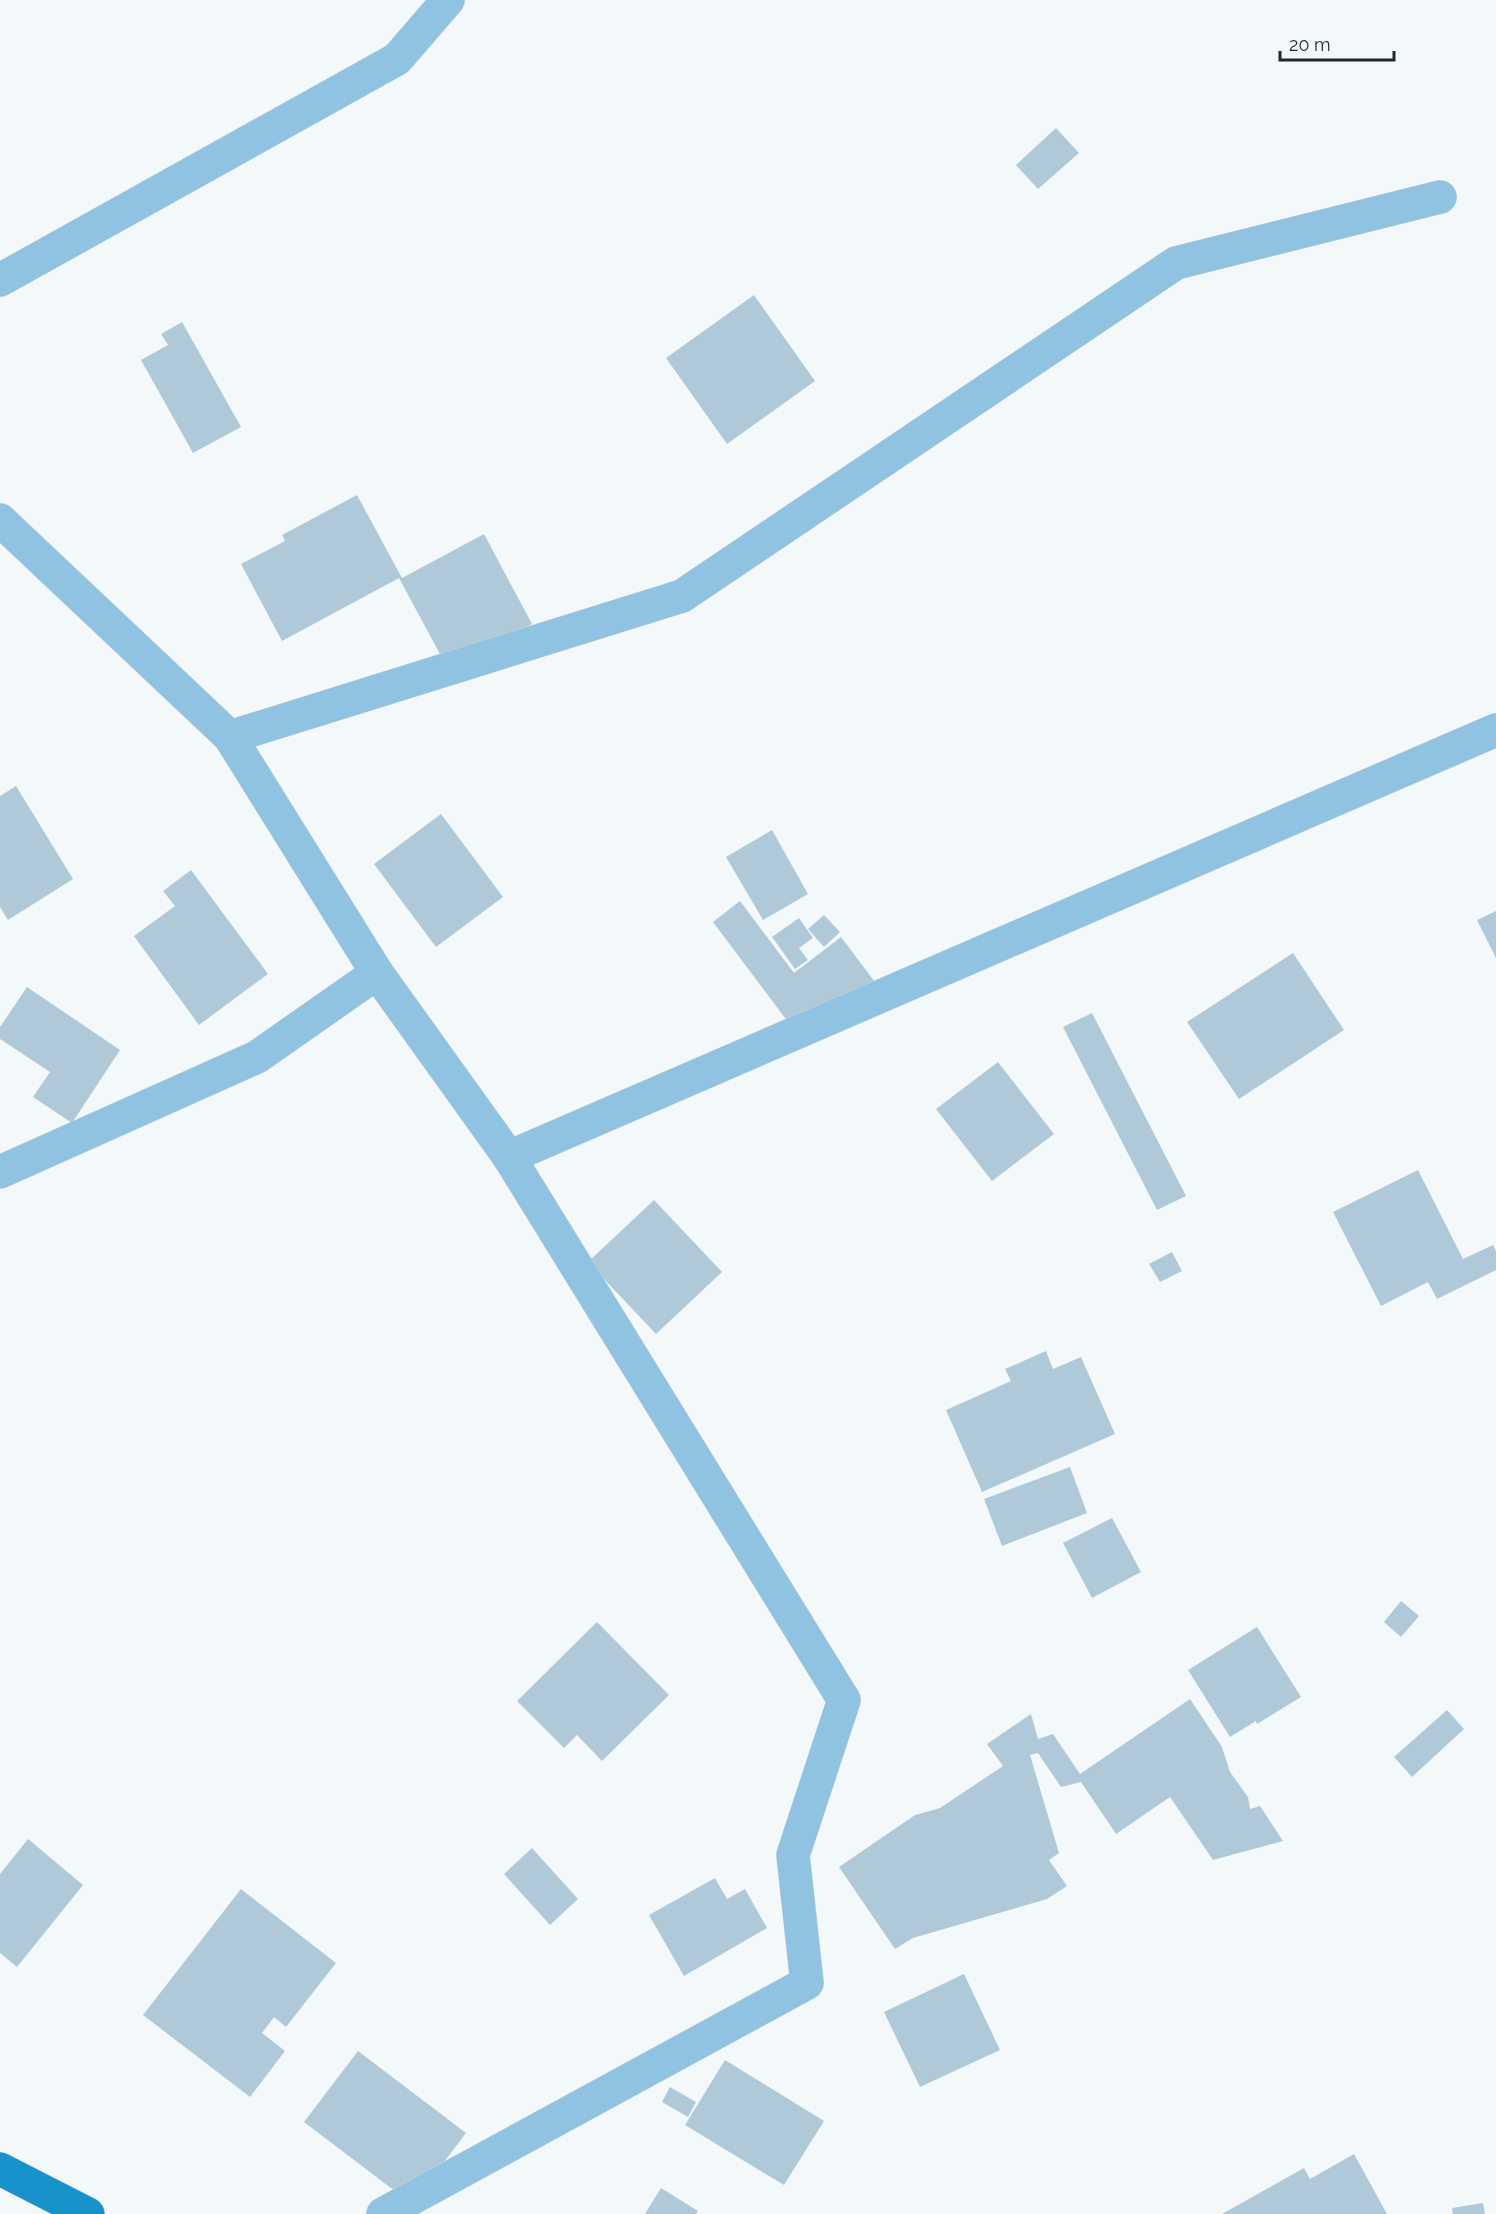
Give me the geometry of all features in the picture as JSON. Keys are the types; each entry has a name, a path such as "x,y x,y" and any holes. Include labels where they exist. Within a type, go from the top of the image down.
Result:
{"main road":[{"path":"0,2169 88,2214"}],"street":[{"path":"0,280 397,59 447,0"},
{"path":"230,737 682,596 1176,263 1440,198"},
{"path":"0,520 230,737 377,973 508,1157 844,1700 792,1855 807,1983 383,2214"},
{"path":"508,1157 1496,730"},
{"path":"0,1172 257,1058 377,973"}],"building":[{"path":"1056,128 1079,153 1038,189 1016,165"},
{"path":"754,295 815,381 727,444 666,358"},
{"path":"182,322 241,427 193,453 141,360 168,345 161,334"},
{"path":"357,495 402,578 484,534 532,624 448,669 399,578 282,641 241,564 285,541 282,535"},
{"path":"16,786 73,879 8,920 0,907 0,796"},
{"path":"441,814 503,897 436,947 374,864"},
{"path":"772,830 808,894 763,920 726,857"},
{"path":"191,870 268,974 199,1025 134,936 175,906 163,891"},
{"path":"740,901 794,973 841,937 881,990 806,1046 713,922"},
{"path":"1496,911 1496,958 1477,920"},
{"path":"824,915 840,932 824,947 808,929"},
{"path":"799,918 813,938 799,948 808,960 795,969 772,937"},
{"path":"1293,953 1344,1030 1239,1099 1187,1022"},
{"path":"27,987 120,1050 72,1123 33,1097 50,1072 0,1039 0,1027"},
{"path":"1092,1013 1186,1196 1157,1210 1063,1027"},
{"path":"998,1062 1054,1134 992,1181 936,1109"},
{"path":"1418,1170 1463,1259 1493,1245 1496,1251 1496,1270 1437,1299 1428,1282 1381,1306 1333,1212"},
{"path":"654,1200 722,1272 656,1334 588,1262"},
{"path":"1172,1252 1182,1271 1160,1282 1149,1264"},
{"path":"1046,1351 1053,1369 1081,1357 1115,1434 982,1492 946,1410 1011,1381 1005,1369"},
{"path":"1070,1467 1087,1513 1002,1546 984,1499"},
{"path":"1112,1518 1141,1572 1092,1598 1063,1543"},
{"path":"1401,1601 1419,1616 1401,1637 1384,1622"},
{"path":"597,1622 669,1695 602,1761 577,1735 564,1748 517,1701"},
{"path":"1257,1627 1301,1697 1257,1724 1256,1721 1230,1737 1188,1670"},
{"path":"1190,1699 1222,1747 1230,1772 1248,1797 1250,1809 1260,1806 1283,1841 1213,1860 1170,1797 1116,1834 1081,1782 1061,1787 1038,1753 1030,1755 1059,1853 1049,1860 1067,1886 1047,1899 913,1938 895,1949 839,1867 915,1815 940,1808 1003,1766 987,1744 1031,1714 1038,1739 1053,1734 1080,1774"},
{"path":"1447,1710 1464,1729 1412,1777 1394,1757"},
{"path":"28,1839 83,1885 17,1967 0,1953 0,1874"},
{"path":"532,1848 578,1899 550,1925 504,1874"},
{"path":"715,1878 727,1899 745,1889 767,1928 684,1976 649,1915"},
{"path":"241,1889 336,1963 286,2027 274,2017 262,2033 285,2051 250,2097 143,2015"},
{"path":"964,1974 1000,2050 920,2087 884,2012"},
{"path":"358,2051 466,2133 412,2204 304,2122"},
{"path":"725,2060 824,2121 784,2185 685,2125"},
{"path":"670,2087 696,2102 688,2117 662,2102"},
{"path":"1354,2154 1387,2214 1222,2214 1304,2168 1310,2179"},
{"path":"661,2188 698,2211 696,2214 645,2214"},
{"path":"1483,2203 1485,2214 1453,2214 1452,2208"}]}
